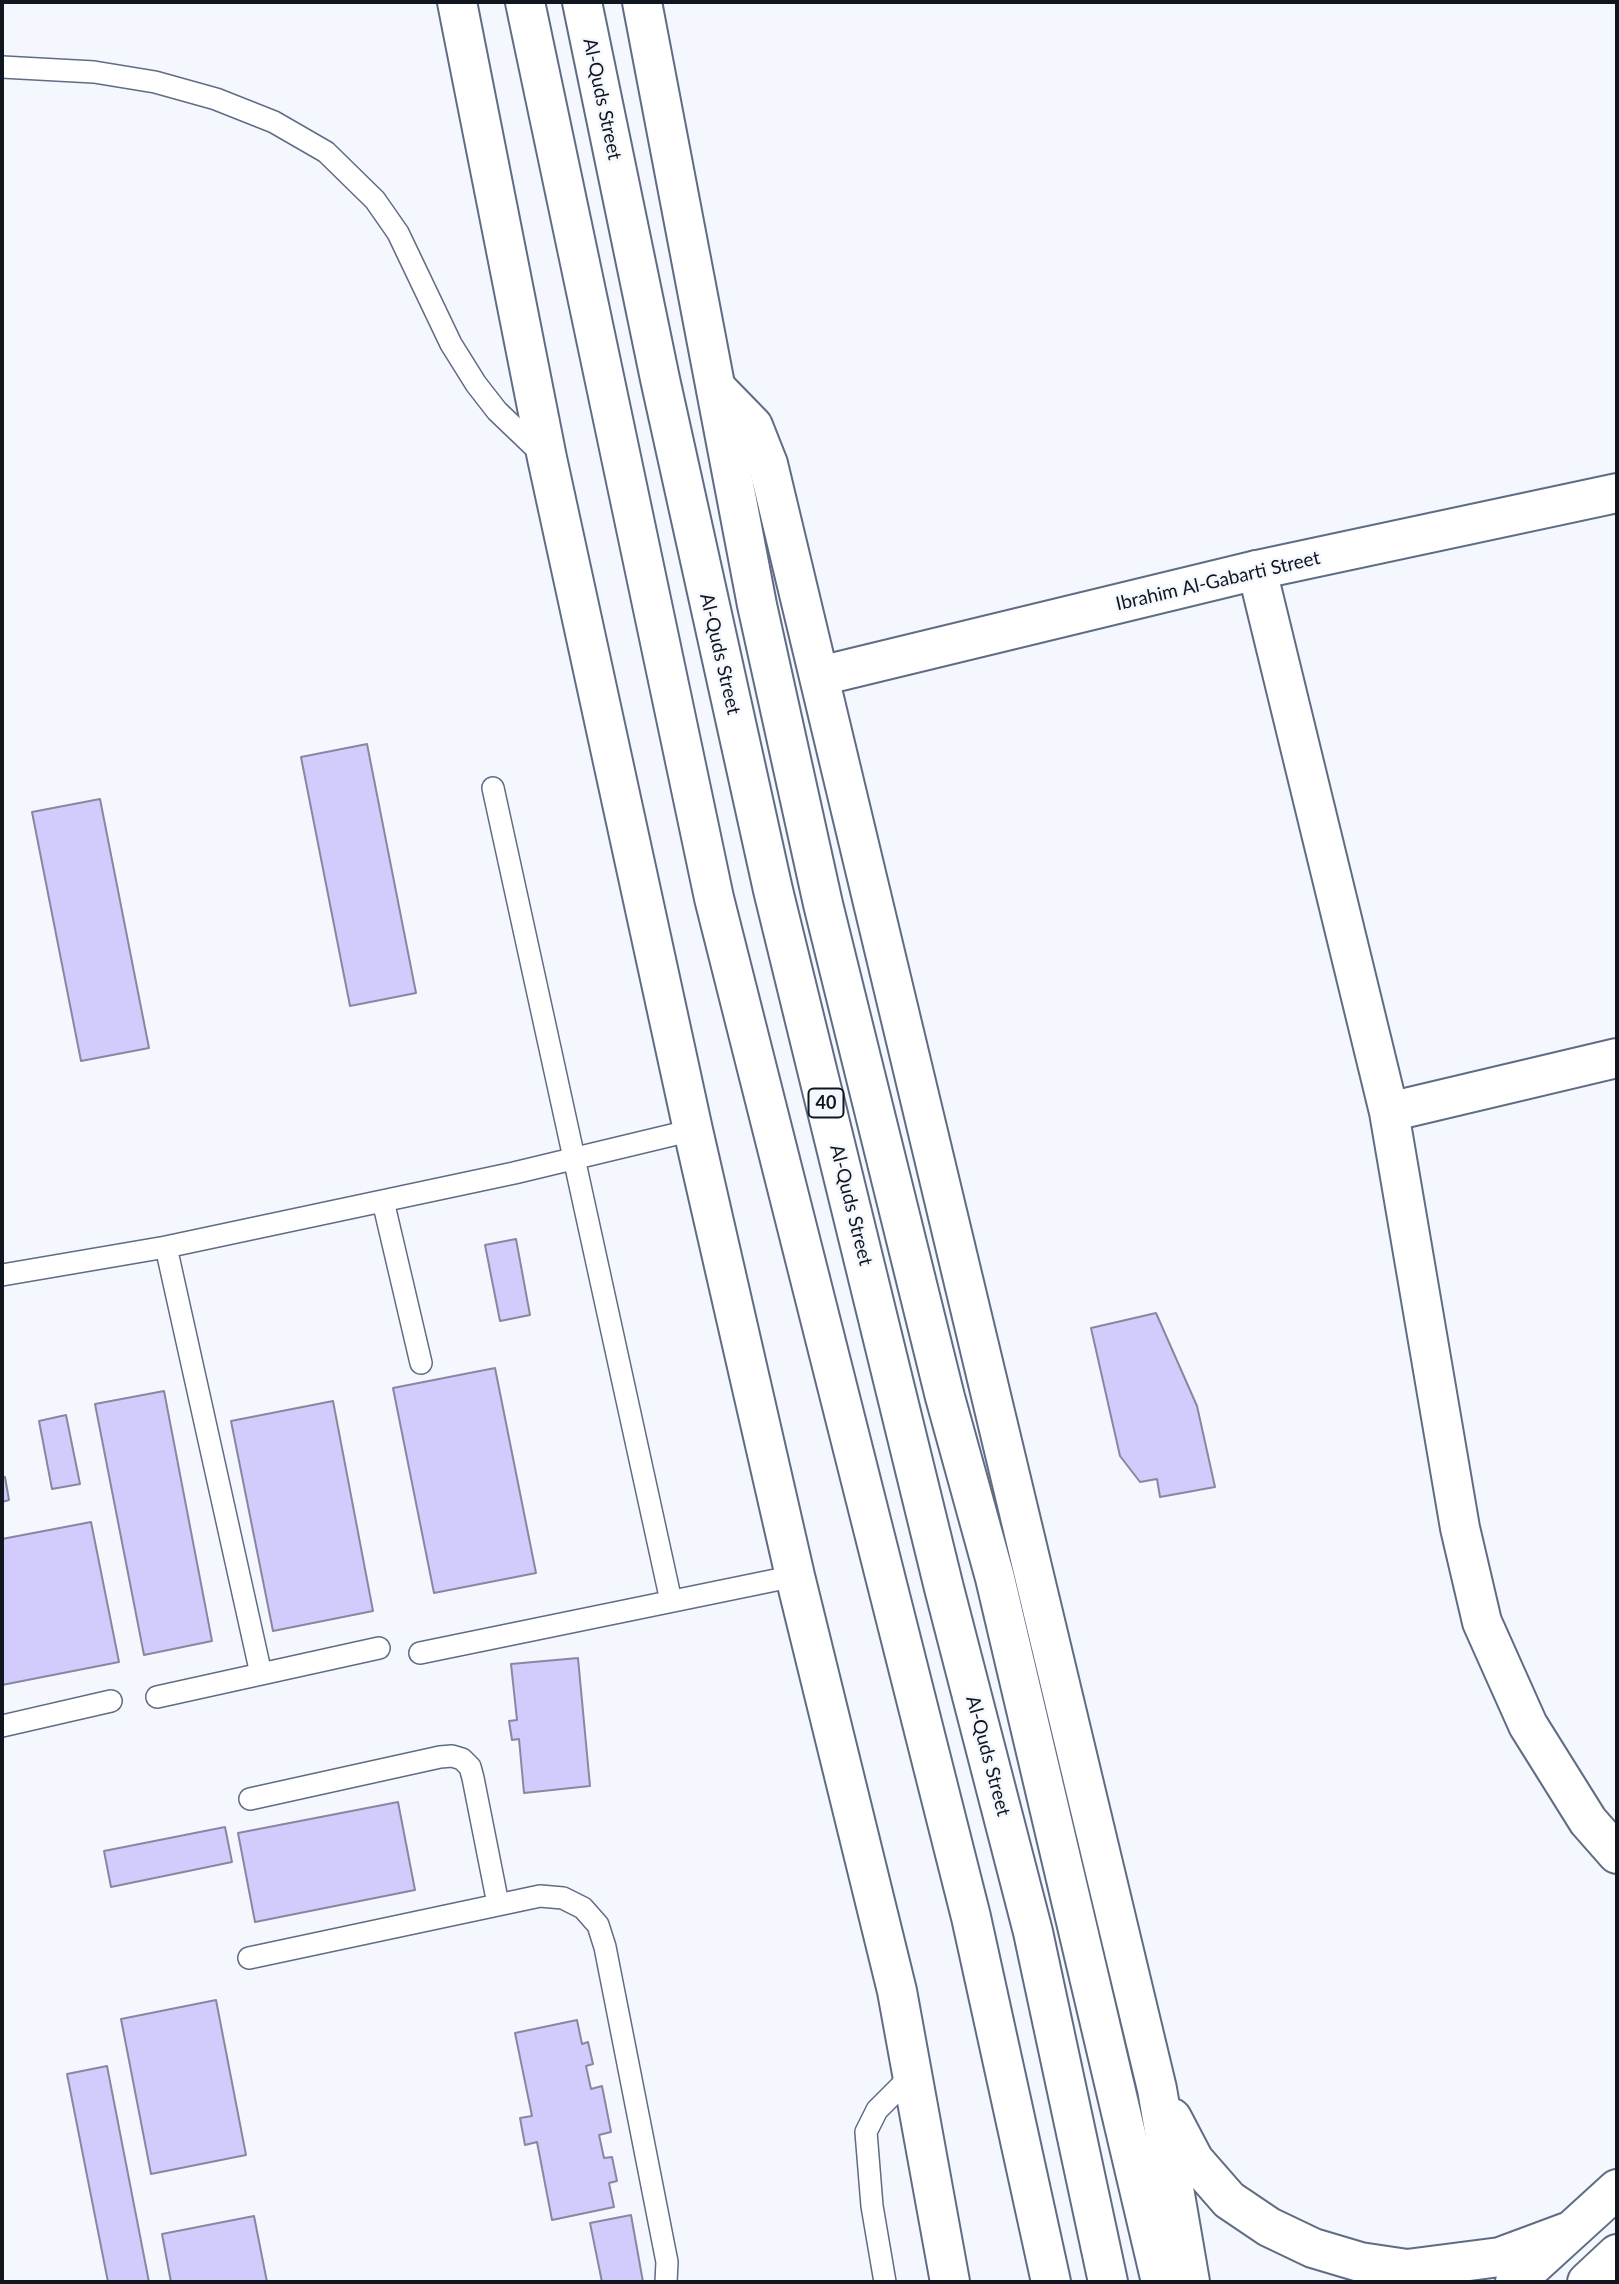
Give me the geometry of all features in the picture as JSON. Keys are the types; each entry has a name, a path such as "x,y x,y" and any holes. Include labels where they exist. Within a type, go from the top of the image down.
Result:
{"main road":[{"path":"457,2 547,458 693,1130 795,1576 914,2073 950,2282"},
{"path":"525,2 714,898 971,1917 1051,2282"},
{"name":"Al-Quds Street","path":"582,2 660,379 773,890 941,1575 1033,1932 1093,2199 1108,2282"},
{"path":"642,2 757,605 823,904 945,1397 995,1578 1161,2282"},
{"path":"716,388 753,425 762,445 820,676 1157,2089 1190,2282"},
{"name":"Ibrahim Al-Gabarti Street","path":"820,676 1257,570 1617,493"},
{"path":"1257,570 1389,1112 1460,1528 1482,1622 1528,1725 1588,1821 1617,1854"},
{"path":"1389,1112 1617,1058"},
{"path":"1157,2089 1194,2160 1229,2200 1269,2227 1313,2248 1360,2262 1407,2269 1500,2257 1570,2231"},
{"path":"1515,2282 1617,2189"},
{"path":"1587,2282 1617,2254"}],"lane":[{"path":"2,67 94,72 155,82 216,99 274,122 326,152 375,200 398,233 451,344 476,384 497,411 547,458"},
{"path":"494,788 671,1601"},
{"path":"2,1275 166,1247 693,1130"},
{"path":"383,1200 421,1363"},
{"path":"166,1247 261,1674"},
{"path":"420,1653 795,1576"},
{"path":"157,1697 379,1648"},
{"path":"2,1726 111,1701"},
{"path":"250,1799 440,1757 462,1759 470,1768 473,1778 498,1904"},
{"path":"249,1958 540,1896 563,1898 583,1908 598,1926 667,2262 666,2282"},
{"path":"885,2282 872,2206 866,2132 877,2110 914,2073"}],"building":[{"path":"367,744 416,993 350,1006 301,757"},
{"path":"100,799 149,1048 81,1061 32,812"},
{"path":"516,1239 530,1315 500,1321 485,1245"},
{"path":"1156,1313 1197,1406 1215,1487 1160,1497 1157,1479 1140,1482 1120,1456 1091,1328"},
{"path":"495,1368 536,1573 434,1593 393,1388"},
{"path":"164,1391 212,1641 144,1655 95,1404"},
{"path":"333,1401 373,1611 273,1631 231,1421"},
{"path":"66,1415 80,1484 52,1489 39,1421"},
{"path":"5,1477 9,1500 2,1502 2,1478"},
{"path":"91,1522 119,1662 2,1685 2,1539"},
{"path":"578,1658 590,1786 524,1793 519,1739 512,1740 509,1721 517,1720 511,1664"},
{"path":"398,1802 415,1890 255,1922 238,1833"},
{"path":"225,1827 232,1862 111,1887 104,1851"},
{"path":"216,2000 246,2155 151,2174 121,2019"},
{"path":"577,2020 582,2044 588,2042 593,2064 586,2066 591,2089 602,2086 611,2132 599,2135 604,2158 612,2157 617,2181 609,2183 614,2207 552,2220 537,2142 525,2145 520,2118 532,2116 515,2033"},
{"path":"107,2066 149,2282 108,2282 67,2074"},
{"path":"631,2215 643,2282 602,2282 590,2223"},
{"path":"254,2216 267,2282 171,2282 162,2234"}]}
